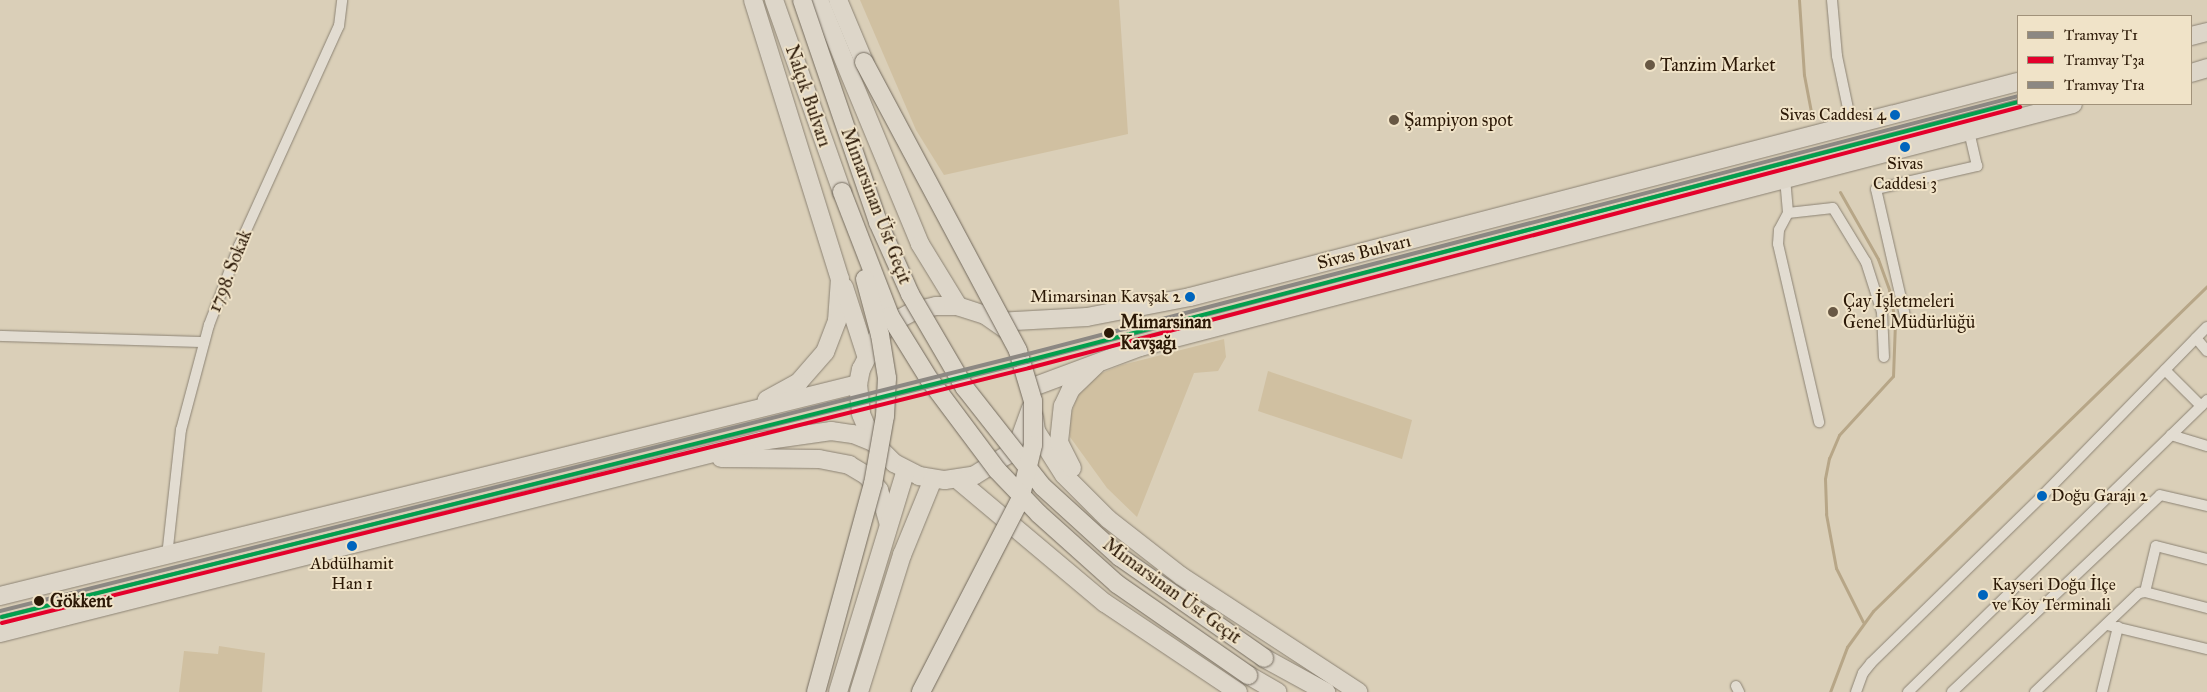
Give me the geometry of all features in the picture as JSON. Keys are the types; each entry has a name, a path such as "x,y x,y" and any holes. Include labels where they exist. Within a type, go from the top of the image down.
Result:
{"highway":[{"path":"753,0 866,355"},
{"name":"Nalçık Bulvarı","path":"774,0 842,192"},
{"name":"Mimarsinan Üst Geçit","path":"802,0 878,222 910,294 964,388 1043,487 1120,557 1264,658 1326,692"},
{"path":"818,0 920,244 958,306"},
{"path":"838,0 864,62 1018,351 1033,401 1033,445 1020,500 921,692"},
{"path":"2192,36 2207,32"},
{"path":"2192,75 2207,68"},
{"name":"Sivas Bulvarı","path":"997,322 1087,317 1190,297 1852,127 2017,82"},
{"name":"Sivas Bulvarı","path":"1033,387 1111,356 2069,105"},
{"path":"816,692 873,484 883,433 887,378 880,334 842,192"},
{"name":"Mimarsinan Üst Geçit","path":"842,192 890,316 929,379 998,470 1039,514 1117,584 1248,674 1278,692"},
{"path":"704,422 773,398 798,382 814,367 828,346 837,321 839,273"},
{"path":"873,442 861,414 858,384 866,355 878,336 901,318 936,306 958,306 997,322 1023,352 1033,387 1032,406 1036,432 1064,475 1108,519 1181,576 1358,692"},
{"path":"1108,519 1065,458 1058,429 1064,400 1071,389 1086,373 1111,356"},
{"path":"0,596 858,384"},
{"path":"0,633 761,442 820,431 853,434 873,442 906,470 933,479 957,479 992,467 1007,455 1027,424 1032,406"},
{"path":"703,458 819,459 850,465 867,476 879,490 889,525"},
{"path":"838,692 906,470"},
{"path":"859,692 902,555 933,479"},
{"path":"957,479 1105,603 1238,692"}],"street":[{"name":"1798. Sokak","path":"167,556 181,430 204,342 239,246 339,26 342,0"},
{"path":"1832,0 1837,56 1852,127"},
{"path":"2192,75 2207,77"},
{"path":"1906,320 1876,188 1977,166 1969,131"},
{"path":"1785,178 1788,213 1778,230 1778,244 1819,422"},
{"path":"1788,213 1833,208 1873,278 1882,312 1884,357"},
{"path":"1856,692 1871,663 2042,496 2207,327"},
{"path":"0,336 204,342"},
{"path":"2196,338 2207,351"},
{"path":"1908,692 2204,402 2165,370"},
{"path":"2171,435 2207,446"},
{"path":"1952,692 2160,495 2207,506"},
{"path":"2145,592 2156,546 2207,559"},
{"path":"2035,692 2107,625 2129,600 2145,592 2207,608"},
{"path":"2107,625 2207,649"},
{"path":"2102,692 2118,627"}],"shaded area":[{"path":"860,0 1119,0 1128,134 944,175 916,130"},
{"path":"1224,339 1226,357 1218,371 1194,373 1137,517 1107,488 1070,437 1069,421 1078,393 1099,374 1122,365"},
{"path":"1268,371 1412,420 1402,459 1258,411"},
{"path":"219,646 265,653 262,692 179,692 184,651 218,654"}],"waterway":[{"path":"1799,0 1804,75 1812,117"},
{"path":"1840,192 1878,259 1889,290 1895,322 1893,376 1839,435 1829,458 1825,479 1826,514 1836,568 1863,622"},
{"path":"1830,692 1847,647 1873,611 2207,286"}],"tram line":[{"name":"T1a","path":"0,611 1024,355 2017,96"},
{"name":"T1","path":"0,617 1027,362 2017,101"},
{"name":"T3a","path":"2,623 1029,368 2020,107"}],"transit line":[{"path":"2,617 1026,361 2017,102"}],"place":[{"name":"Tanzim Market","path":"1650,65"},
{"name":"Sivas Caddesi 4","path":"1895,115"},
{"name":"Şampiyon spot","path":"1394,120"},
{"name":"Sivas Caddesi 3","path":"1905,147"},
{"name":"Mimarsinan Kavşak 2","path":"1190,297"},
{"name":"Çay İşletmeleri Genel Müdürlüğü","path":"1833,312"},
{"name":"Mimarsinan Kavşağı","path":"1109,333"},
{"name":"Doğu Garajı 2","path":"2042,496"},
{"name":"Abdülhamit Han 1","path":"352,546"},
{"name":"Kayseri Doğu İlçe ve Köy Terminali","path":"1983,595"},
{"name":"Gökkent","path":"39,601"}]}
